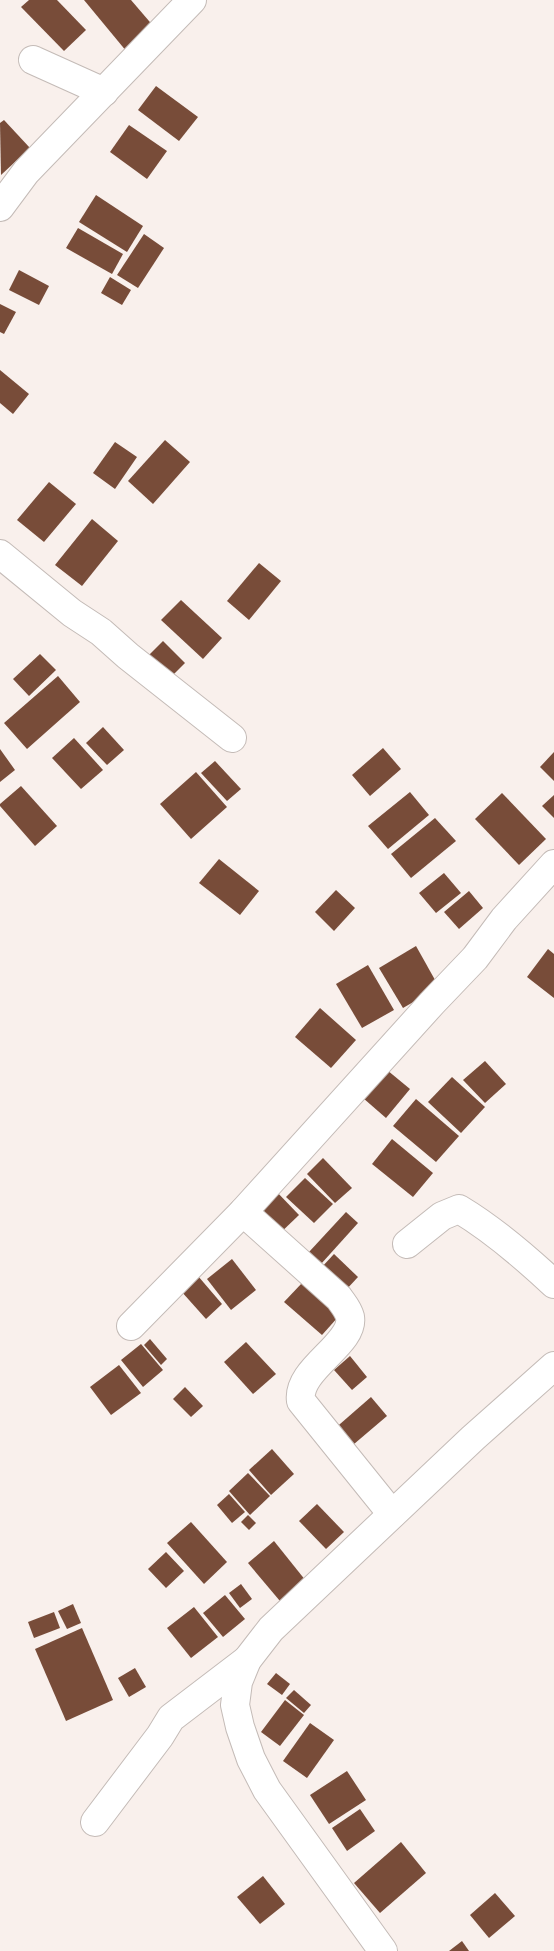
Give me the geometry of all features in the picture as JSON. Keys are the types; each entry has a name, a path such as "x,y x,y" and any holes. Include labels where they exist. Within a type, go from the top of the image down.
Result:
{"street":[{"path":"0,207 26,172 192,0"},
{"path":"33,60 104,92"},
{"path":"0,554 72,613 101,632 128,656 232,738"},
{"path":"130,1326 242,1212 475,958 504,919 554,864"},
{"path":"408,1244 442,1216 459,1209 518,1250 554,1284"},
{"path":"242,1212 339,1298 347,1309 351,1320 348,1332 309,1376 302,1387 301,1401 392,1514"},
{"path":"95,1822 160,1736 171,1718 247,1660 271,1629 473,1438 554,1366"},
{"path":"247,1660 238,1682 235,1705 251,1759 267,1790 383,1951"}],"building":[{"path":"29,0 57,0 86,30 64,51 21,7"},
{"path":"84,0 131,0 155,28 127,52"},
{"path":"156,86 198,117 179,141 138,110"},
{"path":"4,120 30,148 1,175 0,123"},
{"path":"129,125 167,151 147,179 110,152"},
{"path":"96,195 143,226 127,252 79,222"},
{"path":"78,228 123,254 112,274 66,248"},
{"path":"144,234 164,248 138,288 117,275"},
{"path":"19,270 49,286 39,305 9,290"},
{"path":"110,277 131,290 122,305 101,293"},
{"path":"0,304 16,312 4,334 0,332"},
{"path":"0,370 29,394 13,414 0,403"},
{"path":"165,440 190,462 153,504 128,481"},
{"path":"115,442 137,457 115,489 93,473"},
{"path":"49,482 76,504 44,542 17,520"},
{"path":"92,519 118,541 82,586 55,565"},
{"path":"259,563 281,581 249,620 227,601"},
{"path":"181,600 222,638 203,659 161,620"},
{"path":"163,641 185,663 171,677 149,655"},
{"path":"40,654 56,670 29,696 13,679"},
{"path":"58,676 80,702 27,749 4,723"},
{"path":"103,727 124,750 107,765 86,743"},
{"path":"74,738 103,770 81,789 52,758"},
{"path":"383,748 401,769 370,796 352,775"},
{"path":"0,749 15,770 0,782"},
{"path":"554,752 554,781 540,767"},
{"path":"215,761 241,789 227,801 201,773"},
{"path":"196,772 227,807 191,839 160,804"},
{"path":"21,786 57,826 35,846 0,806"},
{"path":"410,792 429,815 388,849 368,826"},
{"path":"502,793 546,839 519,865 475,819"},
{"path":"554,795 554,818 542,806"},
{"path":"435,818 456,841 411,878 391,854"},
{"path":"219,859 259,891 240,915 199,883"},
{"path":"444,873 461,893 436,913 419,893"},
{"path":"336,890 355,908 334,931 315,912"},
{"path":"469,891 483,908 459,929 444,912"},
{"path":"416,946 439,987 403,1008 379,968"},
{"path":"548,949 554,954 554,998 527,977"},
{"path":"368,965 394,1010 362,1028 336,984"},
{"path":"320,1008 356,1040 331,1068 295,1037"},
{"path":"485,1061 506,1084 485,1103 463,1080"},
{"path":"387,1070 410,1089 386,1118 363,1098"},
{"path":"452,1077 485,1107 461,1133 428,1102"},
{"path":"416,1099 459,1136 436,1162 393,1126"},
{"path":"392,1139 433,1173 413,1197 372,1164"},
{"path":"323,1158 352,1188 335,1203 307,1174"},
{"path":"305,1178 333,1204 314,1223 286,1197"},
{"path":"274,1189 299,1215 275,1238 250,1212"},
{"path":"346,1212 358,1223 321,1264 309,1252"},
{"path":"334,1254 358,1277 345,1291 321,1268"},
{"path":"232,1259 256,1290 231,1310 207,1279"},
{"path":"198,1276 222,1304 206,1319 181,1291"},
{"path":"302,1283 339,1316 322,1335 284,1302"},
{"path":"150,1339 167,1359 161,1365 144,1345"},
{"path":"246,1342 276,1374 253,1394 224,1362"},
{"path":"141,1344 163,1370 143,1387 121,1360"},
{"path":"350,1356 367,1377 352,1390 334,1370"},
{"path":"119,1365 141,1393 111,1415 90,1387"},
{"path":"185,1387 203,1406 191,1417 173,1399"},
{"path":"371,1397 387,1416 347,1450 332,1431"},
{"path":"272,1449 294,1474 271,1495 249,1470"},
{"path":"248,1473 270,1496 250,1515 229,1491"},
{"path":"229,1494 245,1512 232,1523 217,1505"},
{"path":"317,1504 344,1532 326,1549 299,1521"},
{"path":"248,1515 256,1523 249,1530 241,1522"},
{"path":"191,1522 227,1562 204,1584 167,1543"},
{"path":"274,1541 310,1586 285,1607 248,1563"},
{"path":"166,1552 184,1571 166,1588 148,1569"},
{"path":"241,1584 252,1599 240,1608 229,1593"},
{"path":"225,1595 245,1619 223,1637 203,1613"},
{"path":"73,1604 81,1623 67,1629 58,1611"},
{"path":"194,1607 218,1637 191,1658 167,1628"},
{"path":"54,1612 60,1628 34,1638 28,1622"},
{"path":"82,1628 113,1700 66,1721 35,1649"},
{"path":"135,1668 146,1687 129,1697 118,1678"},
{"path":"276,1673 290,1684 282,1695 267,1684"},
{"path":"294,1690 311,1705 304,1713 286,1698"},
{"path":"285,1700 304,1715 280,1746 261,1732"},
{"path":"310,1723 334,1740 307,1778 283,1761"},
{"path":"347,1771 366,1800 329,1824 310,1795"},
{"path":"360,1809 375,1831 347,1851 332,1828"},
{"path":"401,1842 426,1873 380,1913 354,1883"},
{"path":"263,1876 285,1904 260,1924 237,1897"},
{"path":"495,1893 515,1916 489,1938 470,1915"},
{"path":"462,1941 469,1951 449,1951"}]}
